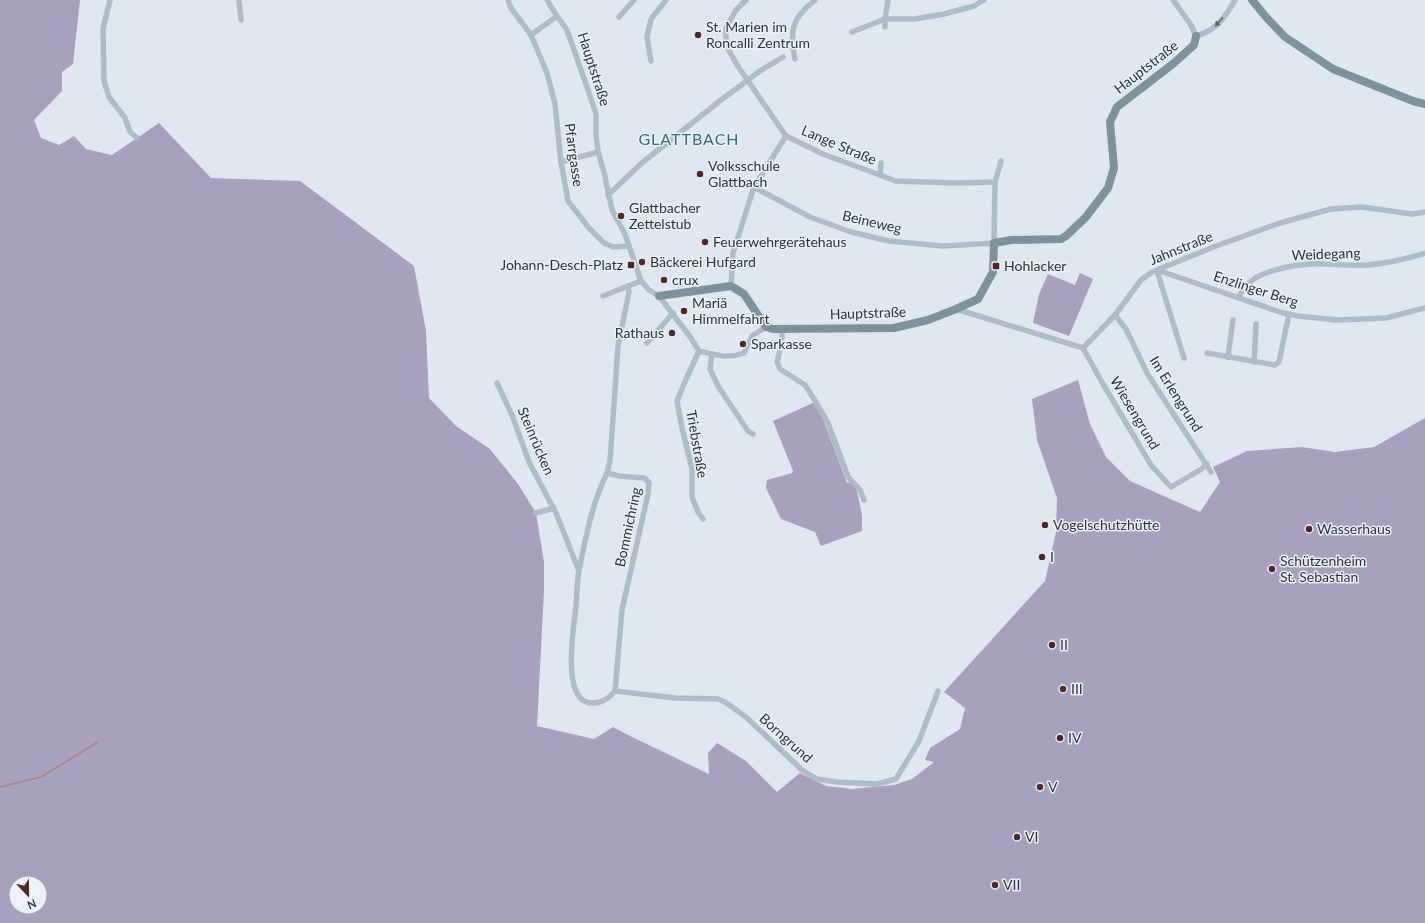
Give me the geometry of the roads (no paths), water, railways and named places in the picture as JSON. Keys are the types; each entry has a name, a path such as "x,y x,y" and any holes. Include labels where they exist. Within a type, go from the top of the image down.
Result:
{"street":[{"path":"110,0 103,29 104,81 109,97 125,118 130,132 137,138"},
{"path":"239,0 241,20"},
{"name":"Pfarrgasse","path":"508,0 511,8 531,35 547,73 555,104 561,162 568,201 589,228 604,243 613,247 629,246"},
{"name":"Hauptstraße","path":"547,0 556,16 567,30 573,45 596,114 598,152 612,210 625,234 641,281 649,290 659,296 691,338 699,352"},
{"path":"619,17 634,0"},
{"path":"651,61 646,38 651,19 666,0"},
{"name":"Lange Straße","path":"746,0 736,10 726,28 726,45 737,65 786,136 823,154 896,181 954,183 995,182"},
{"path":"795,59 791,35 796,20 815,0"},
{"path":"885,27 888,0"},
{"path":"852,32 885,19 915,19 944,14 974,6 984,0"},
{"path":"1173,0 1191,25 1196,36"},
{"name":"Hauptstraße","path":"766,327 782,329 894,328 912,325 956,310 978,299 993,272 994,243 1012,240 1061,238 1066,236 1086,217 1108,188 1114,168 1110,122 1117,107 1174,63 1194,45 1196,36 1206,33 1217,25 1235,0"},
{"path":"1252,0 1285,37 1333,69 1413,101 1425,104"},
{"path":"531,35 556,16"},
{"path":"608,195 643,162 748,80 782,57"},
{"path":"731,286 733,253 754,187 786,136"},
{"path":"561,162 598,152"},
{"path":"994,243 995,182 1001,162"},
{"name":"Lange Straße","path":"880,175 881,163"},
{"name":"Beineweg","path":"754,187 810,217 851,232 889,241 943,246 994,243"},
{"name":"Jahnstraße","path":"1084,348 1115,316 1140,280 1216,246 1280,223 1331,209 1362,207 1412,214 1425,212"},
{"name":"Weidegang","path":"1238,298 1248,283 1254,279 1278,270 1323,264 1367,265 1400,261 1425,253"},
{"path":"1155,272 1184,358"},
{"name":"Enzlinger Berg","path":"1155,272 1289,314 1337,320 1386,318 1425,308"},
{"path":"603,296 641,281"},
{"path":"615,691 605,701 598,703 588,703 581,699 576,693 572,676 572,634 579,571 590,521 600,486 607,473 610,461 618,346 629,292 628,286"},
{"path":"659,296 731,286 744,294 766,327 752,336 744,353 734,357 699,352"},
{"path":"956,310 1084,348"},
{"path":"647,343 673,314"},
{"path":"1207,353 1273,366 1279,362 1289,314"},
{"name":"Im Erlengrund","path":"1115,316 1126,329 1147,373 1211,472"},
{"path":"1228,357 1233,320"},
{"path":"1254,362 1256,324"},
{"path":"782,329 782,342 777,362 780,369 805,385 814,399 828,423 848,477 860,490 864,500"},
{"name":"Wiesengrund","path":"1084,348 1103,384 1151,465 1171,487 1200,470 1207,464"},
{"name":"Triebstraße","path":"699,352 677,401 692,469 692,497 698,512 703,519"},
{"path":"712,354 710,370 718,386 748,431 753,434"},
{"name":"Steinrücken","path":"497,383 512,415 529,462 554,508 579,571"},
{"name":"Bommichring","path":"607,473 619,476 645,478 649,483 648,494 622,610 615,691"},
{"path":"536,513 554,508"},
{"name":"Borngrund","path":"615,691 675,698 718,699 725,702 746,717 802,770 817,778 837,782 877,784 896,779 919,741 938,691"}],"waterway":[{"path":"0,787 41,777 98,742"}],"place":[{"name":"St. Marien im Roncalli Zentrum","path":"698,35"},
{"name":"Volksschule Glattbach","path":"700,174"},
{"name":"Glattbacher Zettelstub","path":"621,216"},
{"name":"Feuerwehrgerätehaus","path":"705,242"},
{"name":"Bäckerei Hufgard","path":"642,262"},
{"name":"Johann-Desch-Platz","path":"631,265"},
{"name":"Hohlacker","path":"996,266"},
{"name":"crux","path":"664,280"},
{"name":"Mariä Himmelfahrt","path":"684,311"},
{"name":"Rathaus","path":"672,333"},
{"name":"Sparkasse","path":"743,344"},
{"name":"Vogelschutzhütte","path":"1045,525"},
{"name":"Wasserhaus","path":"1309,529"},
{"name":"I","path":"1042,557"},
{"name":"Schützenheim St. Sebastian","path":"1272,569"},
{"name":"II","path":"1052,645"},
{"name":"III","path":"1063,689"},
{"name":"IV","path":"1060,738"},
{"name":"V","path":"1040,787"},
{"name":"VI","path":"1017,837"},
{"name":"VII","path":"995,885"}],"district":[{"name":"GLATTBACH","path":"689,139"}]}
